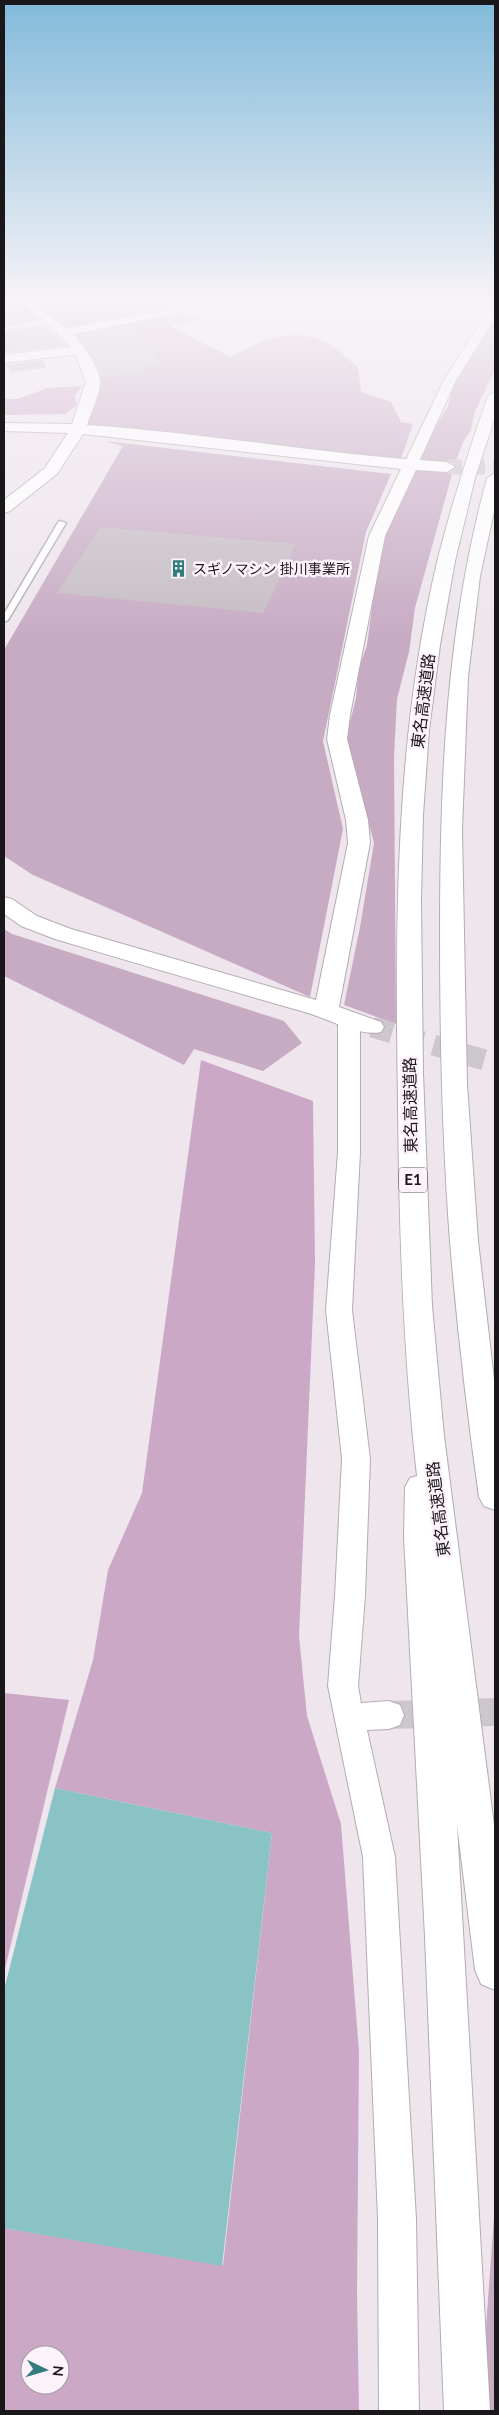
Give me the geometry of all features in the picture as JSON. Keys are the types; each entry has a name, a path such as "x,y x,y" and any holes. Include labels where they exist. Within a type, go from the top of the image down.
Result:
{"main road":[{"path":"4,508 51,471 78,430 84,412"},
{"name":"東名高速道路","path":"490,412 450,542 431,636 417,736 410,872 408,1003 412,1161 423,1384 478,1848 495,1970"},
{"path":"4,427 136,434 410,466 447,467"},
{"path":"4,904 29,921 63,934 349,1019 359,842 356,820 337,739 340,715 377,536 410,466"},
{"name":"東名高速道路","path":"495,478 478,552 465,622 457,695 452,777 451,967 461,1205 483,1410 495,1496"},
{"path":"423,1384 420,1537 445,1936 467,2411"}],"street":[{"path":"410,466 435,412"},
{"path":"349,1019 349,1152 338,1310 356,1459 350,1596 343,1686 379,1857 397,2218 399,2411"},
{"path":"348,1717 389,1715"}],"lane":[{"path":"4,620 62,524"}],"shaded area":[{"path":"4,412 69,412 66,414 4,415"},
{"path":"86,412 396,412 401,422 413,424 400,462 84,428"},
{"path":"445,412 475,412 471,430 463,442 454,467 415,608 409,652 397,699 394,757 396,1024 344,1005 360,927 374,843 346,739 356,698 359,669 367,645 379,554 389,523"},
{"path":"105,441 391,474 366,532 323,741 343,829 310,997 33,875 4,856 4,650 123,446"},
{"path":"4,929 12,934 284,1021 302,1043 263,1071 194,1049 184,1065 4,976"},
{"path":"201,1060 313,1101 315,1264 299,1636 307,1716 341,1824 359,2052 357,2294 359,2411 4,2411 4,2228 223,2265 272,1833 55,1788 93,1660 108,1570 142,1493"},
{"path":"4,1693 69,1700 4,1973"},
{"path":"494,2217 495,2411 486,2411 483,2369"}],"water":[{"path":"55,1788 272,1833 222,2266 4,2228 4,1990"}],"building":[{"name":"スギノマシン 掛川事業所","path":"101,527 296,544 263,613 57,593"}],"tunnel":[{"path":"447,467 495,467"},
{"path":"372,1027 495,1063"},
{"path":"389,1715 495,1712"}],"place":[{"name":"スギノマシン 掛川事業所","path":"179,569"}]}
